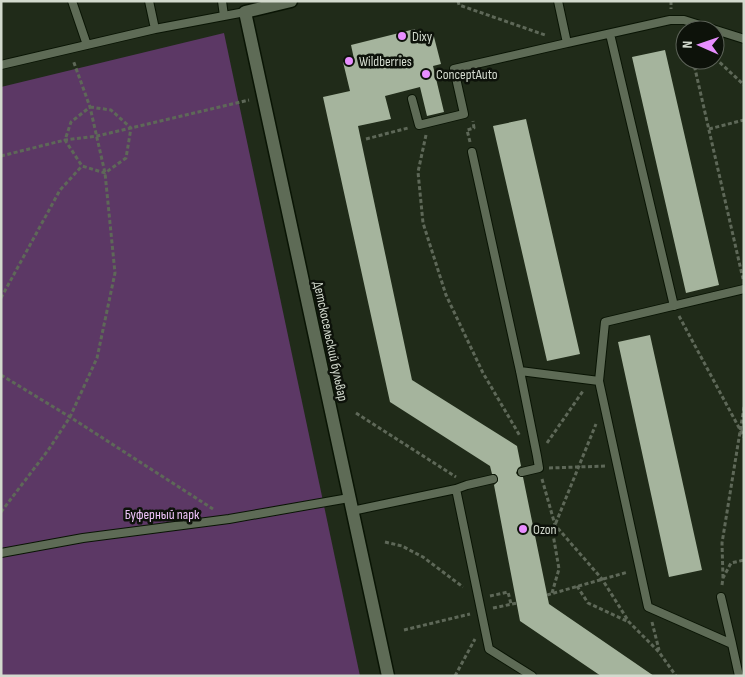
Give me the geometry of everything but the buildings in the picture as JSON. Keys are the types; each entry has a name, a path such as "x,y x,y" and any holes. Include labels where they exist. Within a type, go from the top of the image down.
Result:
{"street":[{"path":"245,12 291,1"},
{"name":"Детскосельский бульвар","path":"245,12 388,676"}],"lane":[{"path":"72,1 87,45"},
{"path":"149,1 155,29"},
{"path":"222,1 224,16"},
{"path":"558,1 567,43"},
{"path":"1,66 155,29 245,12"},
{"path":"412,99 419,125 464,114 454,69 670,20 684,20 744,39"},
{"path":"610,34 674,306"},
{"path":"472,152 520,371 539,468 522,472"},
{"path":"732,644 648,607 604,405 595,381 605,322 744,289"},
{"path":"520,371 595,381"},
{"path":"352,511 456,489 493,479"},
{"path":"456,489 489,649 532,676"},
{"path":"1,553 83,538 229,519 349,498"},
{"path":"721,597 739,676"}],"path":[{"path":"458,1 459,5 567,43"},
{"path":"1,512 49,449 70,417 97,358 115,273 105,174 90,107 69,50"},
{"path":"725,67 744,84"},
{"path":"696,70 744,283"},
{"path":"1,156 65,140 97,136 263,97"},
{"path":"65,140 71,122 90,107 111,110 131,128"},
{"path":"709,129 744,120"},
{"path":"428,123 418,172 423,223 446,295 484,373 520,437"},
{"path":"366,140 419,125"},
{"path":"105,174 126,158 131,128"},
{"path":"65,140 82,166 105,174"},
{"path":"1,298 60,190 82,166"},
{"path":"674,306 744,436"},
{"path":"1,375 229,519"},
{"path":"537,456 595,381"},
{"path":"552,593 559,569 553,534 555,525 604,405"},
{"path":"721,597 723,578 722,543 744,407"},
{"path":"356,413 453,474 467,485"},
{"path":"617,465 539,468 555,525 602,580 629,622 659,652 676,676"},
{"path":"385,542 402,546 423,557 479,599 508,592 510,604"},
{"path":"723,578 731,563 744,560"},
{"path":"547,594 640,569"},
{"path":"577,586 588,603 629,622"},
{"path":"404,630 517,603"},
{"path":"648,607 659,652"},
{"path":"454,676 484,622"}],"green space":[{"name":"Буферный парк","path":"224,33 360,676 1,676 1,87"}],"place":[{"name":"Dixy","path":"402,36"},
{"name":"Wildberries","path":"349,61"},
{"name":"ConceptAuto","path":"426,74"},
{"name":"Ozon","path":"523,529"}]}
